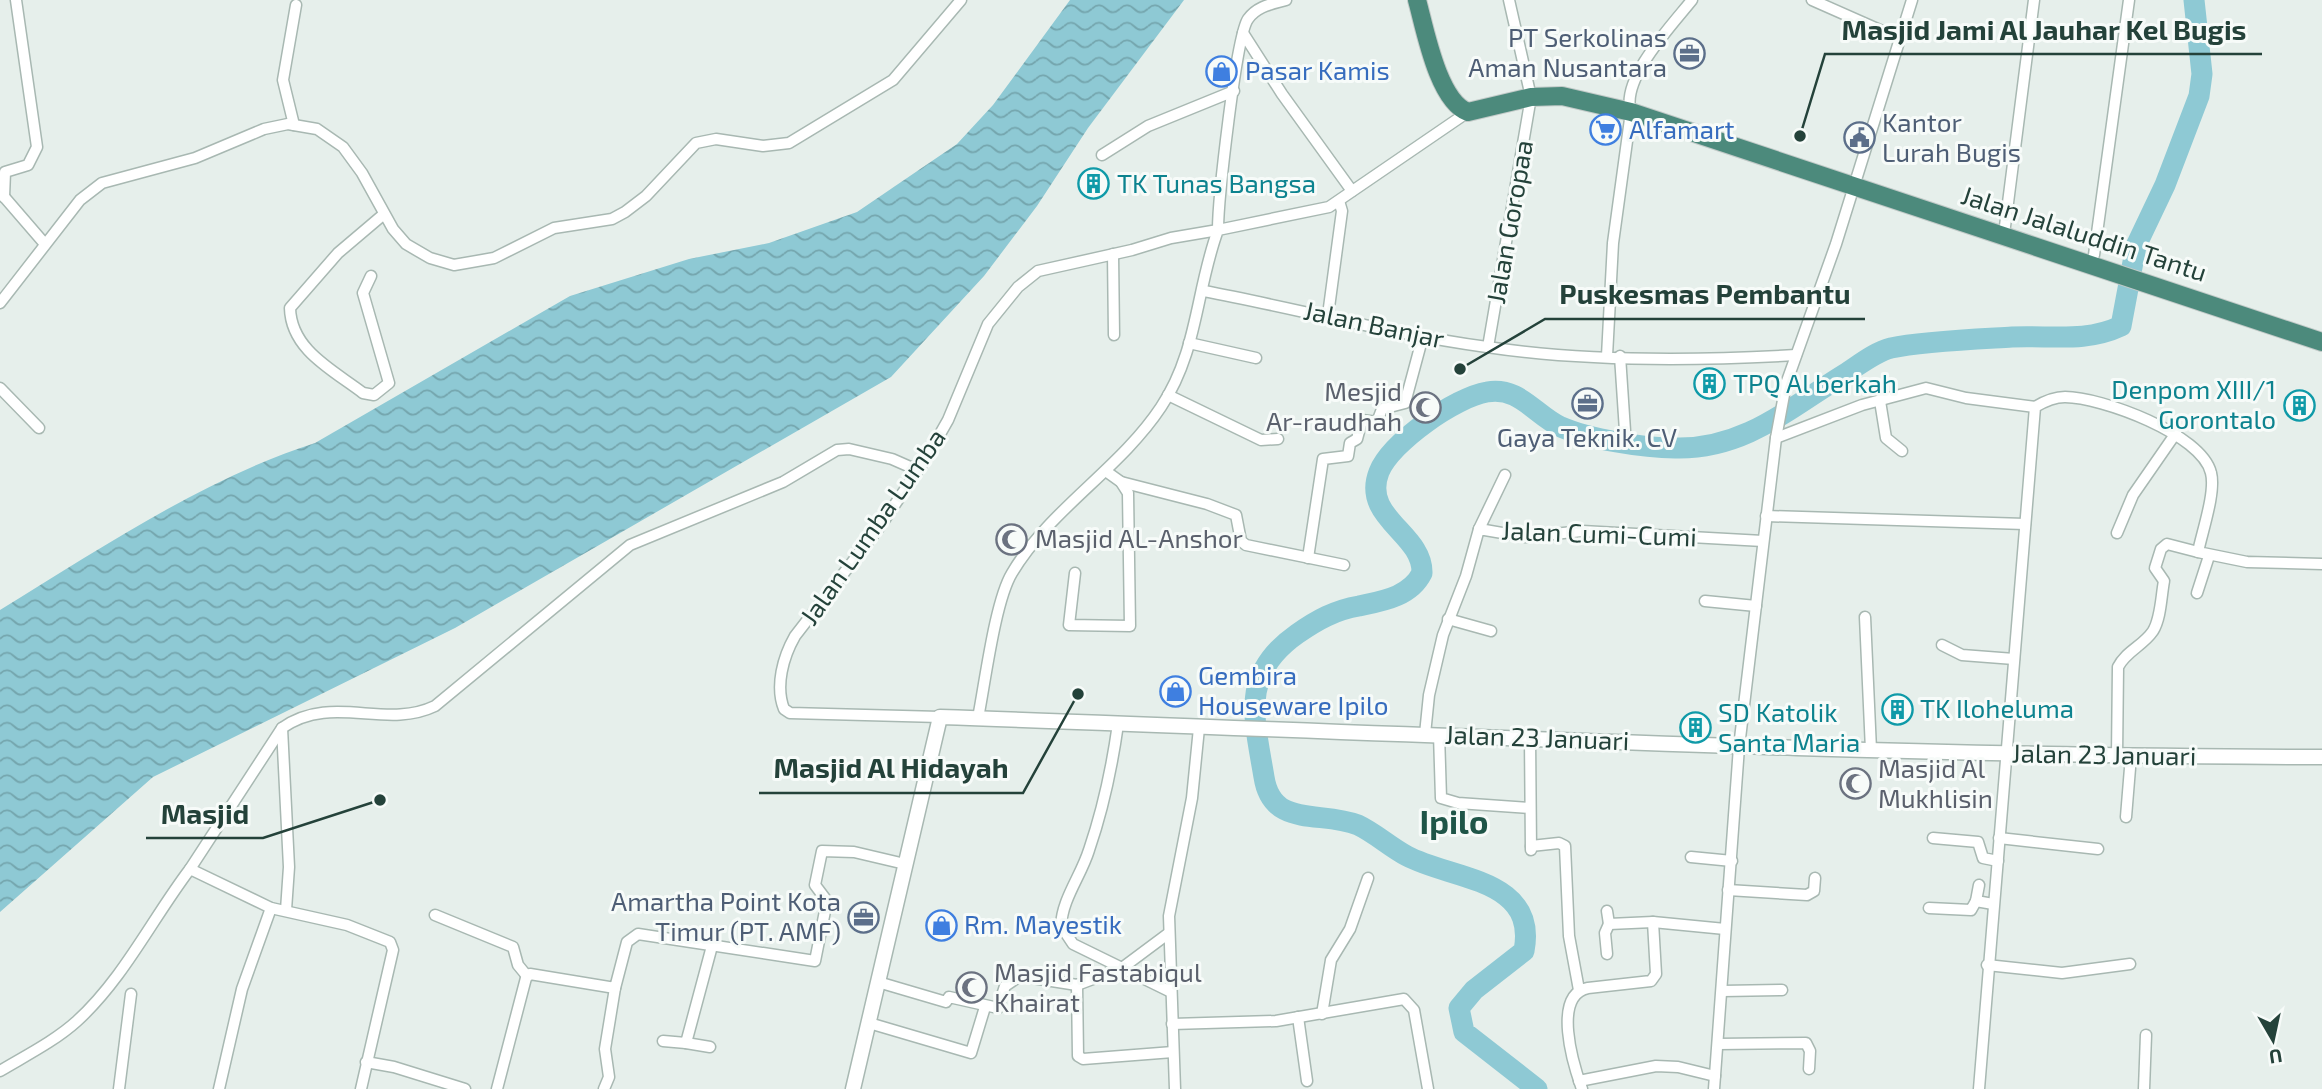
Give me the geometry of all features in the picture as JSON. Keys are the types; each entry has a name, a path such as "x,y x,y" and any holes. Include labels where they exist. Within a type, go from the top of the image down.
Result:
{"highway":[{"path":"1417,0 1446,91 1456,106 1468,112"},
{"name":"Jalan Jalaluddin Tantu","path":"1468,112 1531,97 1576,97 1631,112 1855,185 2322,342"}],"street":[{"path":"16,0 37,147 28,165 5,172 2,195 44,243"},
{"path":"0,303 80,200 102,183 195,158 271,127 294,125 326,133 343,147 357,164 401,241 430,258 454,265 494,258 564,224 612,219 646,196 696,143 716,139 763,146 783,145 886,85 910,63 961,0"},
{"path":"978,719 1011,574 1051,526 1137,440 1182,370 1204,291 1217,230 1245,23 1255,11 1286,0"},
{"path":"1510,0 1531,97"},
{"path":"1607,356 1614,243 1631,112 1630,96 1634,80 1692,0"},
{"path":"1812,0 1898,38"},
{"path":"1714,1089 1739,747 1766,516 1786,384 1855,185 1898,38 1912,0"},
{"path":"2004,234 2034,0"},
{"path":"2094,255 2129,0"},
{"path":"294,125 284,80 296,5"},
{"path":"1243,33 1282,94 1352,191"},
{"path":"1102,155 1148,126 1234,90"},
{"name":"Jalan Goropaa","path":"1488,347 1531,97"},
{"name":"Jalan Lumba Lumba","path":"940,717 794,714 784,709 780,695 785,655 795,636 881,525 942,432 988,324 1018,287 1038,271 1113,254 1171,237 1329,207 1468,112"},
{"path":"1328,315 1342,211 1339,201"},
{"path":"371,276 363,293 389,383 374,395 363,393 304,348 291,324 290,308 338,253 384,214"},
{"path":"1113,254 1114,335"},
{"name":"Jalan Banjar","path":"1204,291 1423,336 1551,354 1717,359 1796,355"},
{"path":"1308,558 1323,460 1348,456 1350,443 1357,439 1362,421 1377,422 1382,409 1405,402 1423,336"},
{"path":"1189,343 1256,358"},
{"path":"1619,356 1626,430"},
{"path":"0,388 39,428"},
{"path":"1777,435 1926,388 1966,398 2035,407 2057,397 2080,398 2136,415 2176,433 2200,452 2212,475 2197,593"},
{"path":"1168,395 1261,440 1278,439"},
{"path":"1880,401 1886,438 1902,451"},
{"path":"1979,1089 1987,965 2035,407"},
{"path":"2117,533 2133,495 2176,433"},
{"path":"0,1071 68,1028 94,1003 122,969 282,728 296,718 320,712 404,714 435,705 452,695 624,549 684,521 783,482 831,452 849,449 917,470"},
{"path":"1107,472 1121,482 1207,504 1236,515 1241,541 1246,545 1343,565"},
{"path":"1479,529 1505,475"},
{"path":"1074,573 1069,625 1130,625 1127,562 1129,498 1121,482"},
{"path":"1766,516 2025,524"},
{"name":"Jalan Cumi-Cumi","path":"1530,808 1458,803 1441,798 1432,734 1433,679 1448,619 1466,576 1479,529 1527,537 1582,531 1763,541"},
{"path":"2126,817 2118,667 2123,658 2152,632 2157,623 2164,581 2155,568 2161,549 2167,544 2223,559 2322,564"},
{"path":"1705,601 1756,606"},
{"path":"1865,617 1871,750"},
{"path":"1448,619 1491,631"},
{"path":"1942,645 1962,655 2014,659"},
{"path":"853,1089 940,717"},
{"name":"Jalan 23 Januari","path":"940,717 1739,747 2007,754 2322,757"},
{"path":"1118,724 1105,800 1088,854 1065,904 1061,926 1073,943 1171,992"},
{"path":"282,728 289,867 286,910"},
{"path":"1175,1089 1169,933 1171,900 1190,809 1199,728"},
{"path":"1530,738 1531,848 1559,843 1564,846 1569,936 1579,989 1568,1004 1572,1056 1580,1085 1656,1066 1678,1066 1715,1076"},
{"path":"1933,838 1978,842 1983,858 1998,861"},
{"path":"1999,838 2098,849"},
{"path":"604,1089 609,1077 605,1049 615,988 628,942 633,935 647,934 815,961 827,901 815,885 822,851 854,852 905,864"},
{"path":"1691,857 1732,861"},
{"path":"190,869 271,908 373,933 388,940 392,946 361,1089"},
{"path":"1322,1014 1331,960 1350,929 1368,878"},
{"path":"1728,890 1807,895 1814,891 1815,878"},
{"path":"1928,908 1971,910 1979,885"},
{"path":"1976,901 1993,904"},
{"path":"219,1089 242,989 271,908"},
{"path":"1607,911 1607,954"},
{"path":"435,915 513,947 518,965 527,976"},
{"path":"1579,989 1651,981 1656,974 1653,922"},
{"path":"1609,924 1653,922 1725,929"},
{"path":"878,982 946,1002 949,997 998,1008 1005,986 1024,975 1056,984 1077,985 1122,968 1169,933"},
{"path":"686,1043 712,946"},
{"path":"1987,965 2062,973 2130,964"},
{"path":"497,1089 527,976 533,972 615,988"},
{"path":"1077,985 1078,1056 1083,1059 1173,1052"},
{"path":"1721,991 1782,990"},
{"path":"120,1089 124,1034 131,995"},
{"path":"1172,1024 1298,1017 1398,999 1408,1001 1414,1010 1428,1089"},
{"path":"869,1023 971,1053 985,1007"},
{"path":"1298,1017 1307,1081"},
{"path":"2144,1089 2146,1035"},
{"path":"663,1041 710,1047"},
{"path":"1718,1044 1806,1043 1810,1051 1809,1069"},
{"path":"366,1062 394,1067 465,1089"}],"water":[{"path":"1070,0 1184,0 1088,128 1037,206 984,276 891,377 455,628 153,777 0,912 0,610 153,517 233,476 315,443 570,296 689,259 769,243 857,212 957,144 993,105"}],"waterway":[{"path":"1537,1089 1464,1032 1459,1008 1474,990 1524,951 1525,927 1518,909 1505,895 1488,885 1407,856 1358,825 1288,811 1277,804 1269,793 1264,777 1257,735 1255,698 1266,665 1279,649 1312,624 1342,610 1395,597 1410,588 1422,573 1420,559 1413,547 1378,502 1376,488 1379,472 1386,460 1410,435 1442,412 1459,402 1487,392 1498,391 1518,397 1552,422 1586,435 1648,446 1700,447 1723,442 1765,425 1867,359 1891,348 2012,337 2094,335 2121,326 2136,246 2165,185 2199,96 2202,74 2194,0"}],"place":[{"name":"PT Serkolinas Aman Nusantara","path":"1690,53"},
{"name":"Pasar Kamis","path":"1222,71"},
{"name":"Alfamart","path":"1606,130"},
{"name":"Masjid Jami Al Jauhar Kel Bugis","path":"1800,136"},
{"name":"Kantor Lurah Bugis","path":"1859,138"},
{"name":"TK Tunas Bangsa","path":"1094,184"},
{"name":"Puskesmas Pembantu","path":"1460,369"},
{"name":"TPQ Al berkah","path":"1710,384"},
{"name":"Gaya Teknik. CV","path":"1587,403"},
{"name":"Denpom XIII/1 Gorontalo","path":"2299,405"},
{"name":"Mesjid Ar-raudhah","path":"1425,407"},
{"name":"Masjid AL-Anshor","path":"1012,539"},
{"name":"Gembira Houseware Ipilo","path":"1175,691"},
{"name":"Masjid Al Hidayah","path":"1078,694"},
{"name":"TK Iloheluma","path":"1897,709"},
{"name":"SD Katolik Santa Maria","path":"1695,728"},
{"name":"Masjid Al Mukhlisin","path":"1855,784"},
{"name":"Masjid","path":"380,800"},
{"name":"Amartha Point Kota Timur (PT. AMF)","path":"864,917"},
{"name":"Rm. Mayestik","path":"941,925"},
{"name":"Masjid Fastabiqul Khairat","path":"971,988"}],"district":[{"name":"Ipilo","path":"1454,822"}]}
